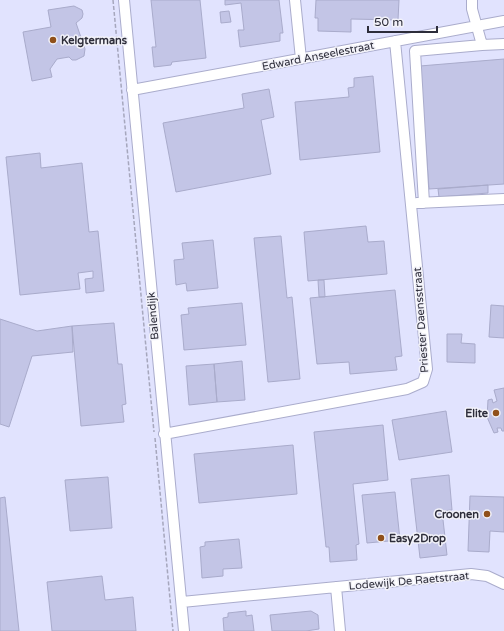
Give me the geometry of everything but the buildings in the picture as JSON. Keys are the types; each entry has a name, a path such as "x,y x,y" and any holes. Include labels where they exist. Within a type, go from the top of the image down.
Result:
{"street":[{"name":"Balendijk","path":"124,0 164,434 184,631"},
{"path":"295,0 301,59"},
{"path":"472,0 472,9 482,45"},
{"name":"Edward Anseelestraat","path":"132,90 504,21"},
{"name":"Priester Daensstraat","path":"164,434 407,389 423,382 427,369 395,41"},
{"path":"424,202 415,51 504,44"},
{"path":"411,203 504,198"},
{"name":"Lodewijk De Raetstraat","path":"182,602 471,574 486,576 504,584"},
{"name":"Lodewijk De Raetstraat","path":"336,587 340,631"}],"path":[{"path":"113,0 173,631"}],"place":[{"name":"Kelgtermans","path":"53,40"},
{"name":"Elite","path":"496,413"},
{"name":"Croonen","path":"487,514"},
{"name":"Easy2Drop","path":"381,538"}]}
